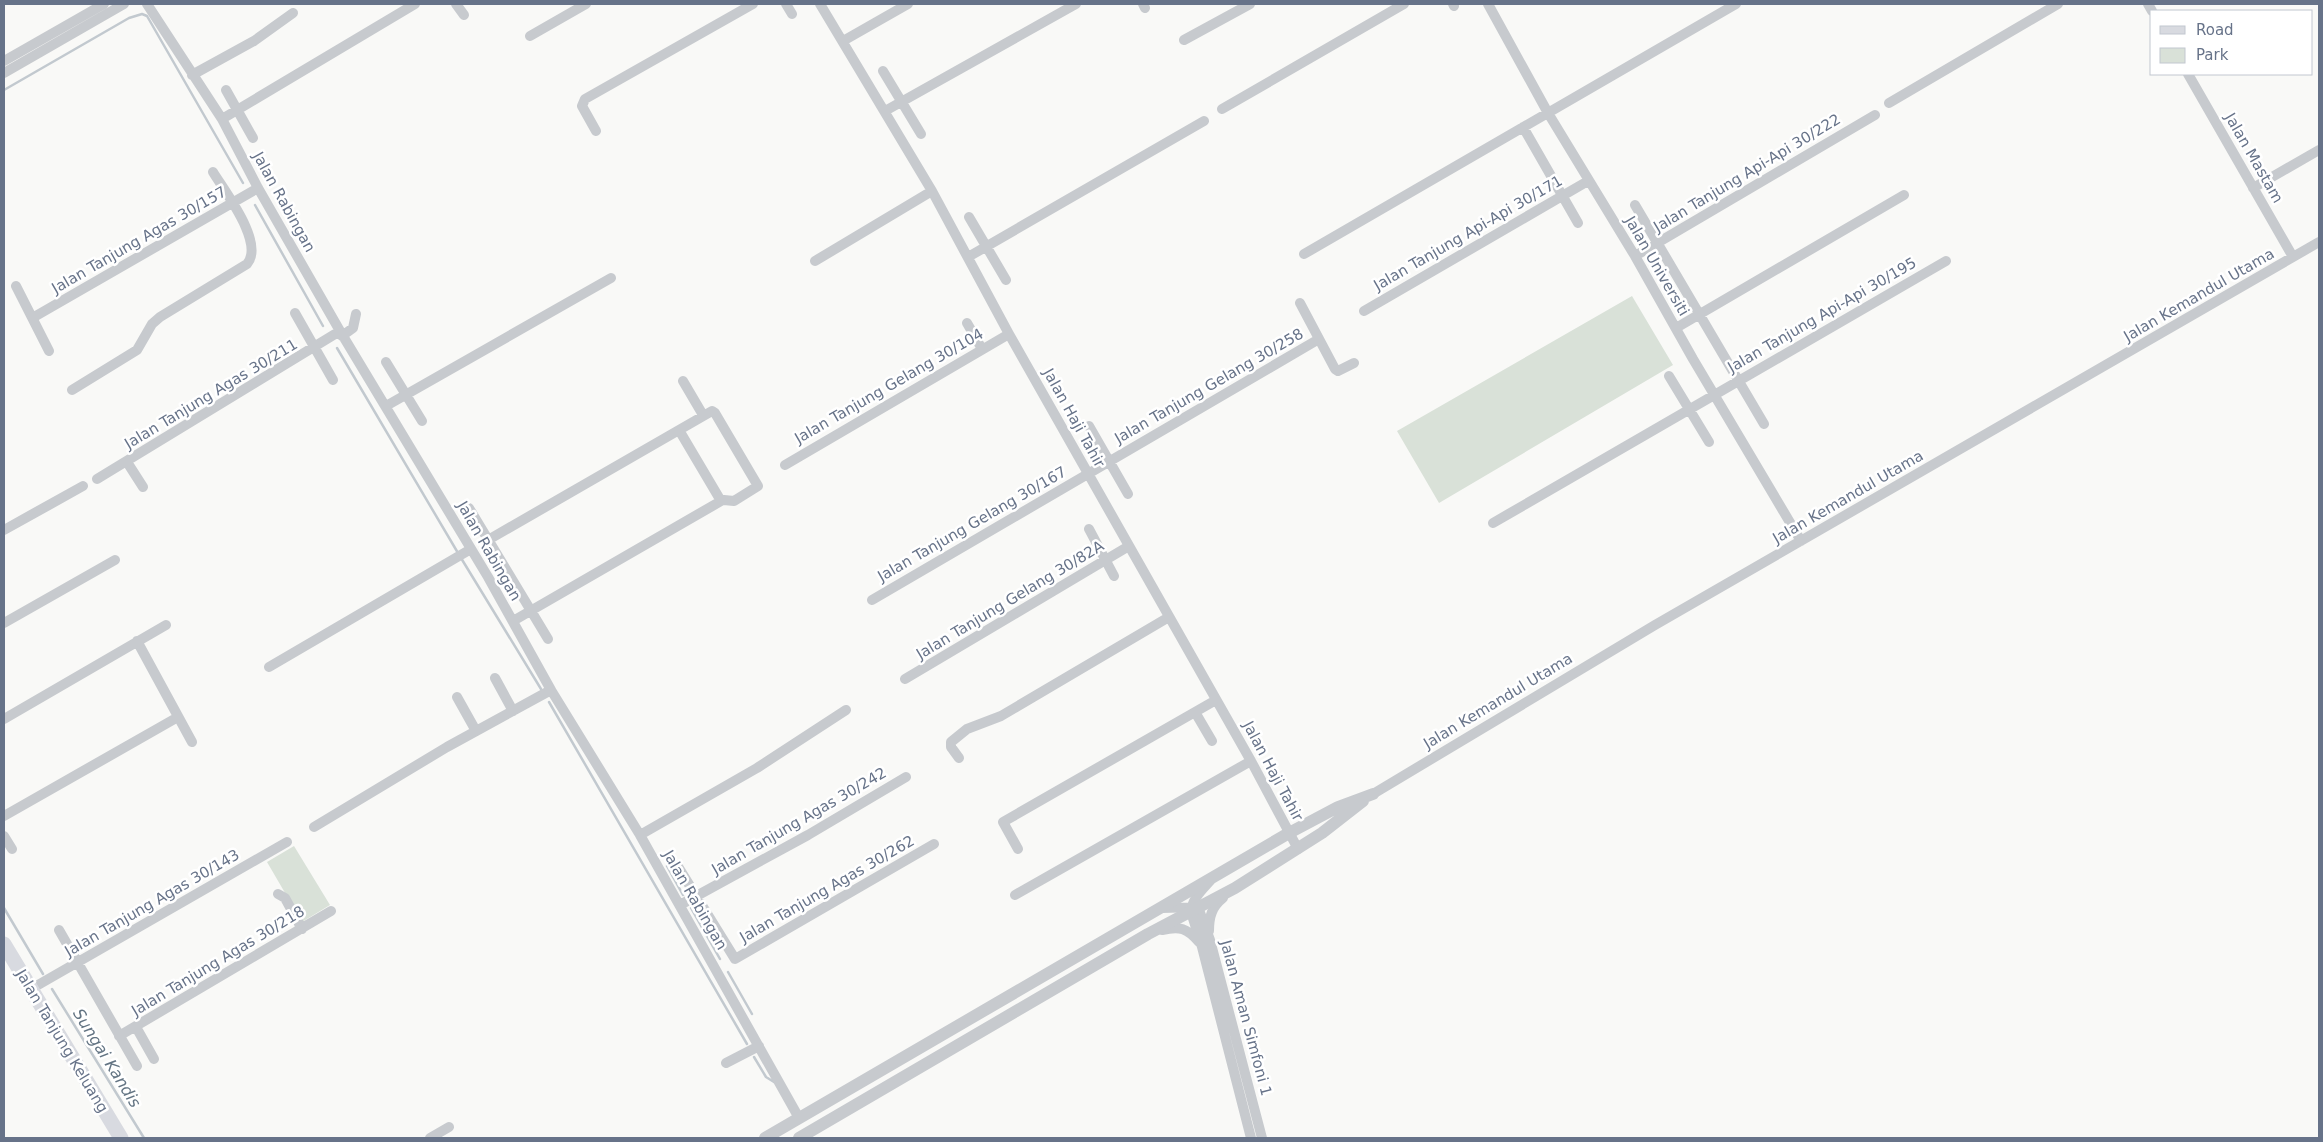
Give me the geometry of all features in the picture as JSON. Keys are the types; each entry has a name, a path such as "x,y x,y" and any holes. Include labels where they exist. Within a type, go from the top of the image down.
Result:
{"main road":[{"name":"Jalan Tanjung Keluang","path":"4,944 121,1138"}],"street":[{"path":"4,62 104,4"},
{"path":"4,73 124,4"},
{"name":"Jalan Rabingan","path":"147,4 222,119 258,188 341,333 386,406 463,554 513,621 551,690 640,835 799,1118"},
{"path":"222,119 415,4"},
{"path":"456,4 464,15"},
{"path":"530,36 586,4"},
{"path":"596,132 582,106 586,99 753,4"},
{"path":"786,4 792,14"},
{"name":"Jalan Haji Tahir","path":"820,4 932,191 1009,334 1250,760 1298,849"},
{"path":"843,41 908,4"},
{"path":"885,111 1076,4"},
{"path":"1184,40 1250,4"},
{"path":"1222,109 1404,4"},
{"name":"Jalan Universiti","path":"1488,4 1548,113 1635,256 1714,395 1801,541"},
{"path":"1304,254 1736,4"},
{"path":"1889,103 2058,4"},
{"path":"192,75 254,40 293,13"},
{"path":"883,71 921,134"},
{"name":"Jalan Mastam","path":"2189,75 2293,257"},
{"path":"226,90 253,138"},
{"name":"Jalan Tanjung Api-Api 30/222","path":"1635,256 1875,115"},
{"path":"968,257 1204,121"},
{"path":"1523,127 1578,223"},
{"path":"2253,188 2319,150"},
{"path":"72,390 138,350 152,324 160,317 248,264 252,259 253,247 249,232 213,172"},
{"name":"Jalan Tanjung Api-Api 30/171","path":"1364,311 1588,181"},
{"name":"Jalan Tanjung Agas 30/157","path":"34,317 258,188"},
{"path":"815,261 932,191"},
{"path":"1676,328 1904,195"},
{"path":"1636,205 1764,424"},
{"path":"969,217 1006,280"},
{"name":"Jalan Kemandul Utama","path":"1373,794 1654,625 2319,242"},
{"name":"Jalan Tanjung Api-Api 30/195","path":"1493,523 1946,261"},
{"path":"386,406 611,278"},
{"path":"16,286 34,317 49,351"},
{"path":"1300,303 1338,371 1354,363"},
{"path":"295,313 333,380"},
{"path":"341,333 353,328 356,314"},
{"path":"967,323 982,349"},
{"name":"Jalan Tanjung Agas 30/211","path":"96,479 341,333"},
{"name":"Jalan Tanjung Gelang 30/104","path":"785,465 1009,334"},
{"name":"Jalan Tanjung Gelang 30/258","path":"1088,474 1319,339"},
{"path":"386,362 422,420"},
{"path":"1668,376 1709,442"},
{"path":"683,381 703,415"},
{"path":"488,540 712,411 715,413 758,486 734,501 723,500 513,621"},
{"path":"1089,426 1128,494"},
{"path":"680,430 723,500"},
{"path":"127,462 142,488"},
{"name":"Jalan Tanjung Gelang 30/167","path":"872,600 1088,474"},
{"path":"4,530 83,486"},
{"path":"469,508 548,639"},
{"path":"1089,529 1114,576"},
{"name":"Jalan Tanjung Gelang 30/82A","path":"905,679 1129,546"},
{"path":"269,668 463,554"},
{"path":"4,623 115,560"},
{"path":"958,758 951,747 951,742 967,729 1001,716 1169,617"},
{"path":"4,719 166,625"},
{"path":"137,641 192,742"},
{"path":"496,678 513,711"},
{"path":"314,827 476,731 551,690"},
{"path":"457,697 476,731"},
{"path":"1018,849 1004,822 1216,700"},
{"path":"640,835 757,768 846,710"},
{"path":"1195,712 1212,741"},
{"path":"4,816 178,717"},
{"path":"1015,895 1250,760"},
{"name":"Jalan Tanjung Agas 30/242","path":"680,905 808,835 906,777"},
{"path":"765,1138 1289,833 1338,807 1373,794"},
{"path":"1206,944 1210,914 1215,904 1236,888 1298,849 1373,794"},
{"path":"4,836 12,849"},
{"name":"Jalan Tanjung Agas 30/143","path":"31,989 287,842"},
{"name":"Jalan Tanjung Agas 30/262","path":"696,896 735,958 934,844"},
{"path":"678,865 696,896"},
{"path":"1193,908 1212,878"},
{"path":"798,1138 1193,908 1236,888"},
{"path":"278,894 285,898 302,929"},
{"path":"1159,909 1193,908"},
{"name":"Jalan Aman Simfoni 1","path":"1193,908 1206,944 1262,1138"},
{"name":"Jalan Tanjung Agas 30/218","path":"119,1036 331,911"},
{"path":"1148,934 1175,927 1190,931 1206,944"},
{"path":"59,930 137,1066"},
{"name":"Jalan Aman Simfoni 1","path":"1206,944 1251,1138"},
{"path":"136,1027 154,1059"},
{"path":"726,1063 759,1046"},
{"path":"430,1138 449,1127"}],"green space":[{"path":"1632,296 1673,365 1439,503 1397,431"},
{"path":"294,846 330,905 302,922 267,862"}],"waterway":[{"path":"4,90 129,18 142,14 147,16 243,183"},
{"path":"255,205 323,326"},
{"path":"337,348 458,553"},
{"path":"461,558 541,689"},
{"path":"549,702 747,1044"},
{"path":"667,866 683,895"},
{"name":"Sungai Kandis","path":"4,908 43,974"},
{"path":"691,908 720,959"},
{"path":"728,972 752,1014"},
{"name":"Sungai Kandis","path":"52,989 144,1138"},
{"path":"754,1057 766,1077 774,1082"}]}
